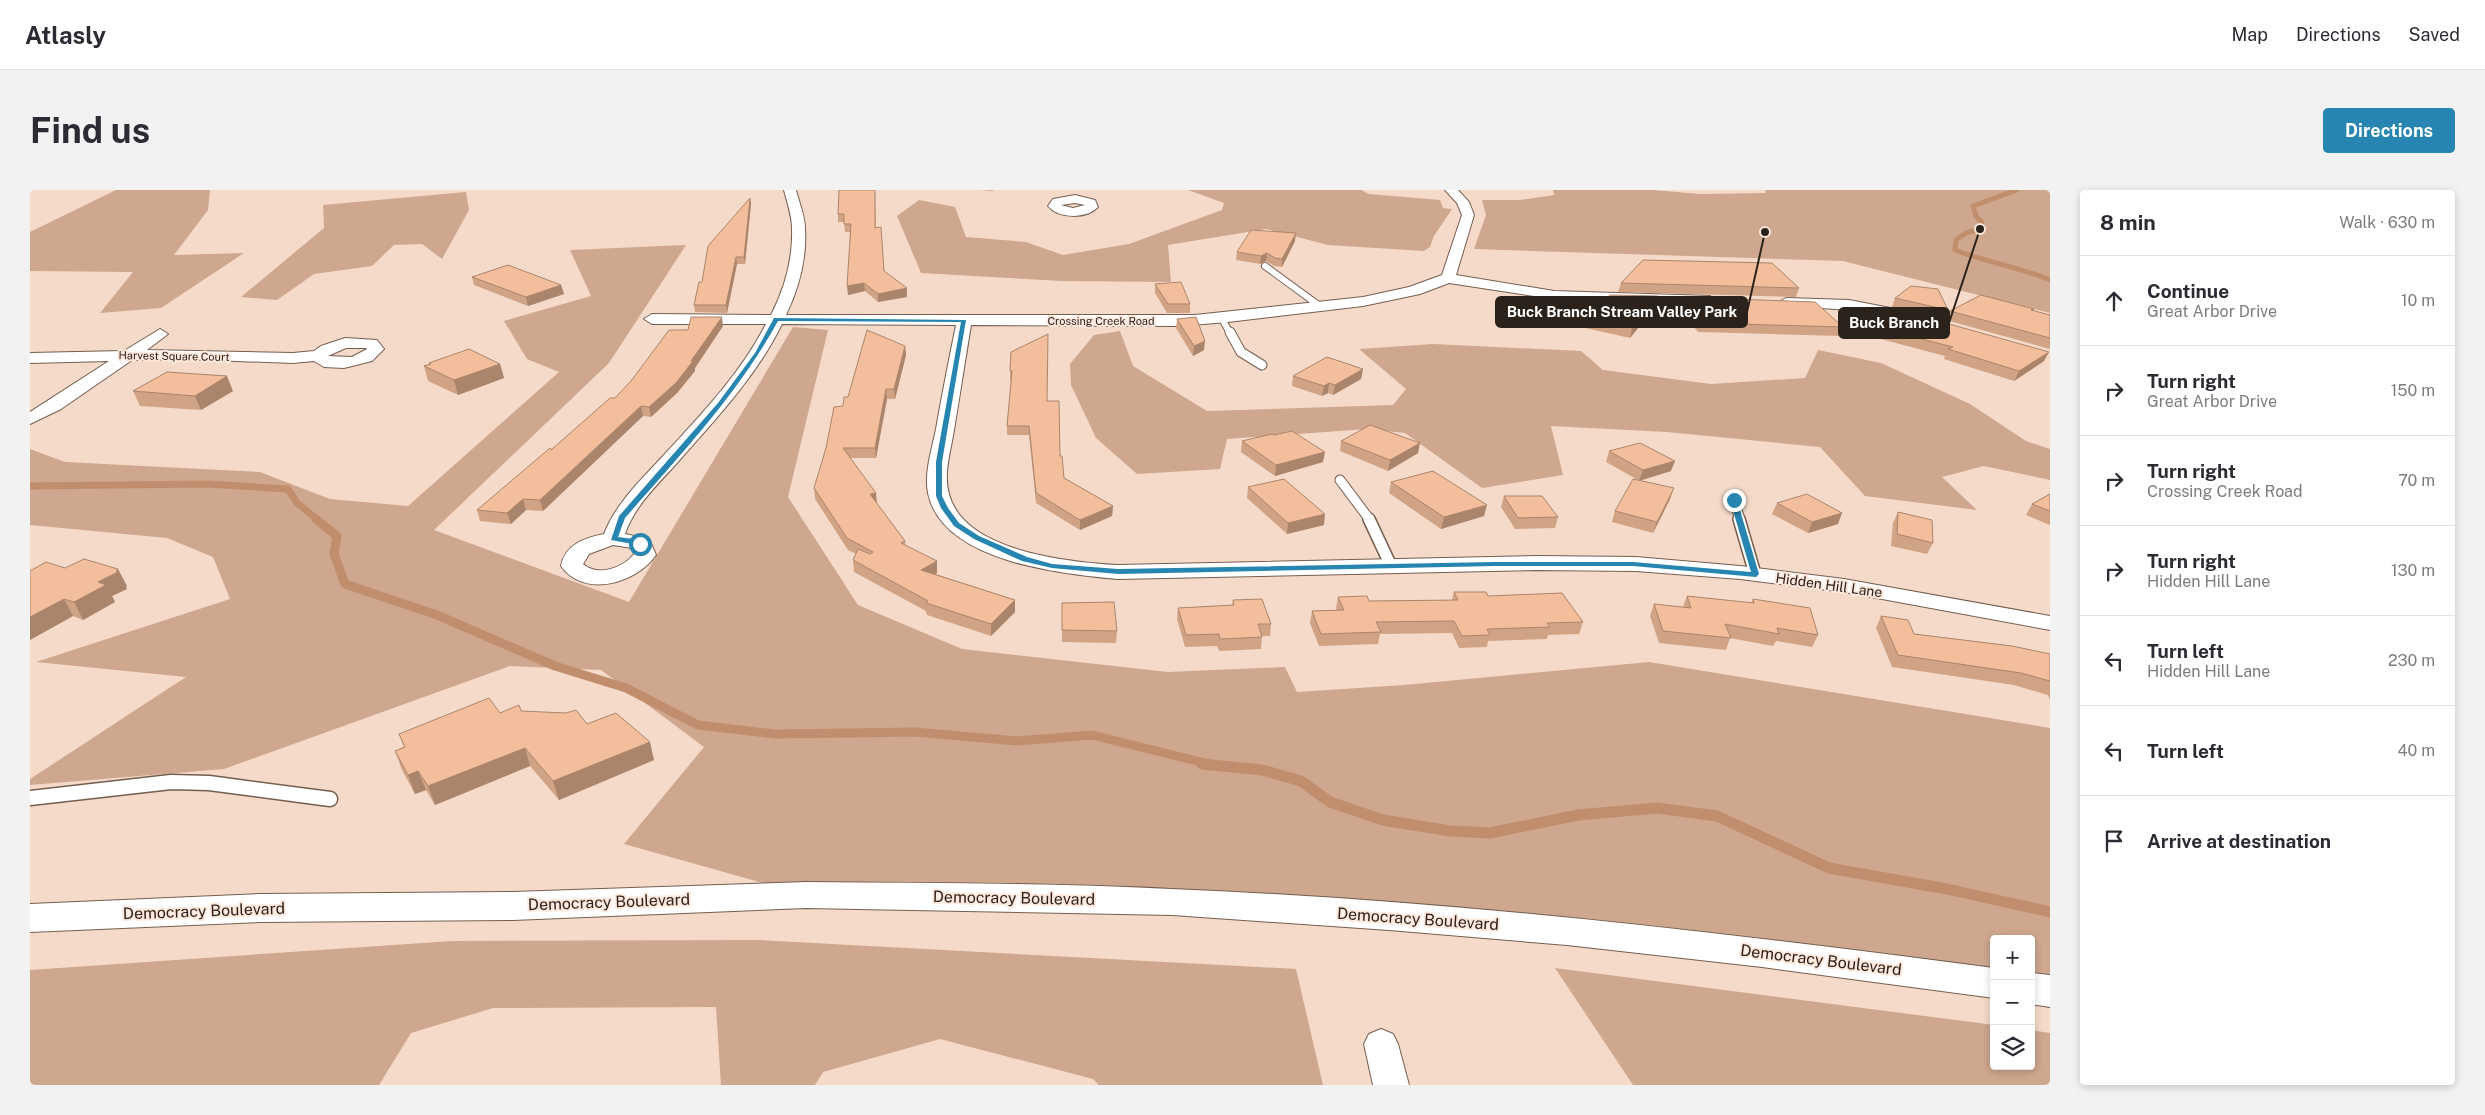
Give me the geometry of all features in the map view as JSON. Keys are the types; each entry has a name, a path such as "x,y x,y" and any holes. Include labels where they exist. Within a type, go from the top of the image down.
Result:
{"main road":[{"name":"Democracy Boulevard","path":"30,918 260,908 513,906 806,895 991,897 1153,902 1389,916 1567,931 1762,952 1990,982"},
{"path":"2035,989 2050,991"}],"street":[{"path":"613,539 622,517 639,495 720,404 742,376 776,319 789,288 799,242 796,205 790,190"},
{"path":"1059,190 1066,195 1068,200"},
{"path":"1451,190 1464,202 1468,215 1448,278 1561,296 1727,301"},
{"name":"Crossing Creek Road","path":"652,319 964,321 1178,321 1222,319 1321,307 1405,294 1422,290 1448,278"},
{"path":"1766,302 1849,306 1926,321"},
{"name":"Hidden Hill Lane","path":"964,321 939,462 937,484 939,496 944,508 956,524 977,537 1024,559 1085,570 1118,572 1392,566 1633,564 1756,574 1920,598 2050,623"},
{"path":"30,419 55,406 160,334"},
{"name":"Harvest Square Court","path":"30,358 130,354 184,354 266,358 318,356"},
{"path":"1381,1044 1391,1085"}],"lane":[{"path":"1265,266 1321,307"},
{"path":"1222,319 1241,352 1262,365"},
{"path":"1340,480 1361,503 1382,542 1392,566"},
{"path":"1734,500 1756,574"},
{"path":"30,798 172,782 209,783 330,799"}],"shaded area":[{"path":"116,190 210,190 208,210 174,255 244,253 161,308 100,313 133,272 30,271 30,232"},
{"path":"1188,190 1362,190 1368,194 1440,200 1443,208 1452,209 1434,236 1430,247 1424,251 1328,245 1266,229 1168,245 1171,282 1062,281 921,273 897,216 919,200 955,207 966,237 1026,242 1063,255 1129,244 1222,210 1224,203"},
{"path":"1553,190 1653,190 1700,194 1766,193 1765,190 2050,190 2050,313 1843,261 1474,249 1486,215 1482,200 1520,200 1554,195"},
{"path":"466,192 469,210 442,259 422,244 394,245 372,266 314,274 277,300 241,297 324,228 323,205"},
{"path":"686,245 609,363 434,530 629,602 793,327 828,330 788,497 858,605 962,649 1168,672 1285,667 1297,692 1404,685 1649,662 2050,728 2050,991 2035,989 2035,935 1990,935 1990,983 1567,931 806,895 624,844 704,747 601,670 510,666 224,769 30,785 30,779 186,677 36,662 230,599 213,557 167,538 30,525 30,449 65,462 260,472 330,499 408,506 559,372 527,359 504,321 591,296 570,250"},
{"path":"1120,331 1133,366 1207,411 1393,405 1406,389 1359,349 1433,344 1581,351 1603,370 1711,384 1805,378 1818,350 1881,363 1970,404 2026,441 2050,449 2050,480 1984,466 1942,477 1977,510 1865,496 1820,447 1667,432 1551,426 1563,475 1482,488 1405,433 1367,429 1227,439 1220,469 1137,474 1096,438 1071,385 1070,364 1094,335"},
{"path":"758,940 1296,969 1323,1085 1099,1085 1093,1079 940,1039 823,1072 815,1085 721,1085 716,1007 493,1008 411,1033 379,1085 30,1085 30,970 452,941"},
{"path":"1555,968 1990,1024 1990,1070 2035,1070 2035,1031 2050,1033 2050,1085 1633,1085"}],"building":[{"path":"839,190 875,190 875,228 881,227 884,271 907,288 878,294 864,283 847,286 851,224 844,224 844,214 838,214"},
{"path":"750,198 744,257 736,257 726,305 694,305 699,282 702,282 708,246"},
{"path":"1251,230 1296,233 1282,259 1275,258 1267,253 1261,256 1237,252"},
{"path":"1643,260 1772,263 1799,288 1621,283"},
{"path":"508,265 561,285 526,297 472,277"},
{"path":"1181,282 1190,304 1168,304 1155,284"},
{"path":"1911,286 1938,289 1948,310 1895,298"},
{"path":"1610,295 1658,296 1632,328 1588,318"},
{"path":"1981,295 2050,315 2050,338 1950,311"},
{"path":"1679,297 1815,302 1843,327 1701,323"},
{"path":"1882,308 1910,313 2049,352 2019,371 1948,349 1953,347 1862,324"},
{"path":"691,317 722,317 676,383 649,407 641,406 540,500 523,499 507,513 477,510 550,448 551,450 610,398 615,398 631,381 669,330 688,330"},
{"path":"1196,317 1205,341 1194,346 1177,319"},
{"path":"867,330 905,346 894,389 886,389 875,448 843,448 876,493 870,494 905,541 901,543 937,561 921,570 1015,600 991,624 926,603 928,601 853,560 858,549 870,554 873,552 847,538 814,488 826,448 834,407 843,406 844,397 848,397"},
{"path":"1048,334 1047,401 1059,401 1060,456 1062,456 1064,478 1113,506 1080,520 1036,493 1029,426 1007,426 1012,371 1010,371 1011,352"},
{"path":"469,349 500,364 454,380 424,366 431,364 429,363"},
{"path":"1327,357 1363,369 1335,385 1329,383 1324,386 1293,376"},
{"path":"167,372 227,376 195,396 133,391"},
{"path":"1370,425 1420,443 1390,460 1341,441"},
{"path":"1292,431 1325,452 1276,465 1242,441 1272,434"},
{"path":"1640,443 1675,461 1643,470 1609,451"},
{"path":"1433,471 1487,505 1444,517 1391,482"},
{"path":"1284,479 1325,514 1288,523 1248,487"},
{"path":"1633,479 1674,488 1657,522 1615,511"},
{"path":"1807,494 1842,513 1812,522 1777,503"},
{"path":"2050,494 2050,511 2032,504"},
{"path":"1504,496 1542,496 1558,517 1518,518"},
{"path":"1898,512 1932,520 1933,543 1897,534"},
{"path":"84,559 118,569 116,571 118,572 98,582 106,585 74,602 64,599 30,617 30,571 46,562 65,568"},
{"path":"1454,592 1486,592 1488,596 1562,593 1583,622 1547,623 1550,627 1487,629 1490,635 1462,636 1454,621 1376,622 1381,632 1321,634 1312,611 1344,610 1338,597 1367,596 1369,601 1458,600"},
{"path":"1687,596 1754,603 1753,599 1810,608 1818,635 1777,628 1779,634 1725,624 1731,638 1663,631 1654,604 1691,608"},
{"path":"1262,599 1271,624 1258,624 1262,637 1220,639 1219,634 1186,635 1178,608 1234,605 1233,600"},
{"path":"1114,602 1117,631 1062,630 1062,603"},
{"path":"1881,616 1908,620 1914,634 2012,646 2050,654 2050,681 2021,673 1898,655"},
{"path":"489,698 500,713 519,705 521,711 566,713 576,710 587,724 616,713 650,742 553,781 525,748 428,786 418,771 408,775 395,751 405,747 399,734"}],"waterway":[{"path":"2017,190 1973,206 1976,216 1982,223 1980,229 1966,233 1956,240 1955,250 2050,280"},
{"path":"30,486 207,484 288,489 297,503 318,520"},
{"path":"316,519 337,536 334,554 345,584 437,615 555,666 626,688 698,725 775,734 915,732 1017,741 1092,735 1213,765"},
{"path":"1202,764 1262,770 1301,781 1330,802 1383,820 1450,831 1490,833 1578,815 1657,808 1717,816 1829,868 1947,889 2050,912"}],"place":[{"name":"Buck Branch","path":"1980,229"},
{"name":"Buck Branch Stream Valley Park","path":"1765,232"}],"route":[{"path":"640,544 624,539 613,539 622,517 742,376 758,353 776,319 964,321 939,462 937,484 939,496 944,508 956,524 999,550 1052,566 1118,572 1494,564 1633,564 1756,574 1734,500"}]}
